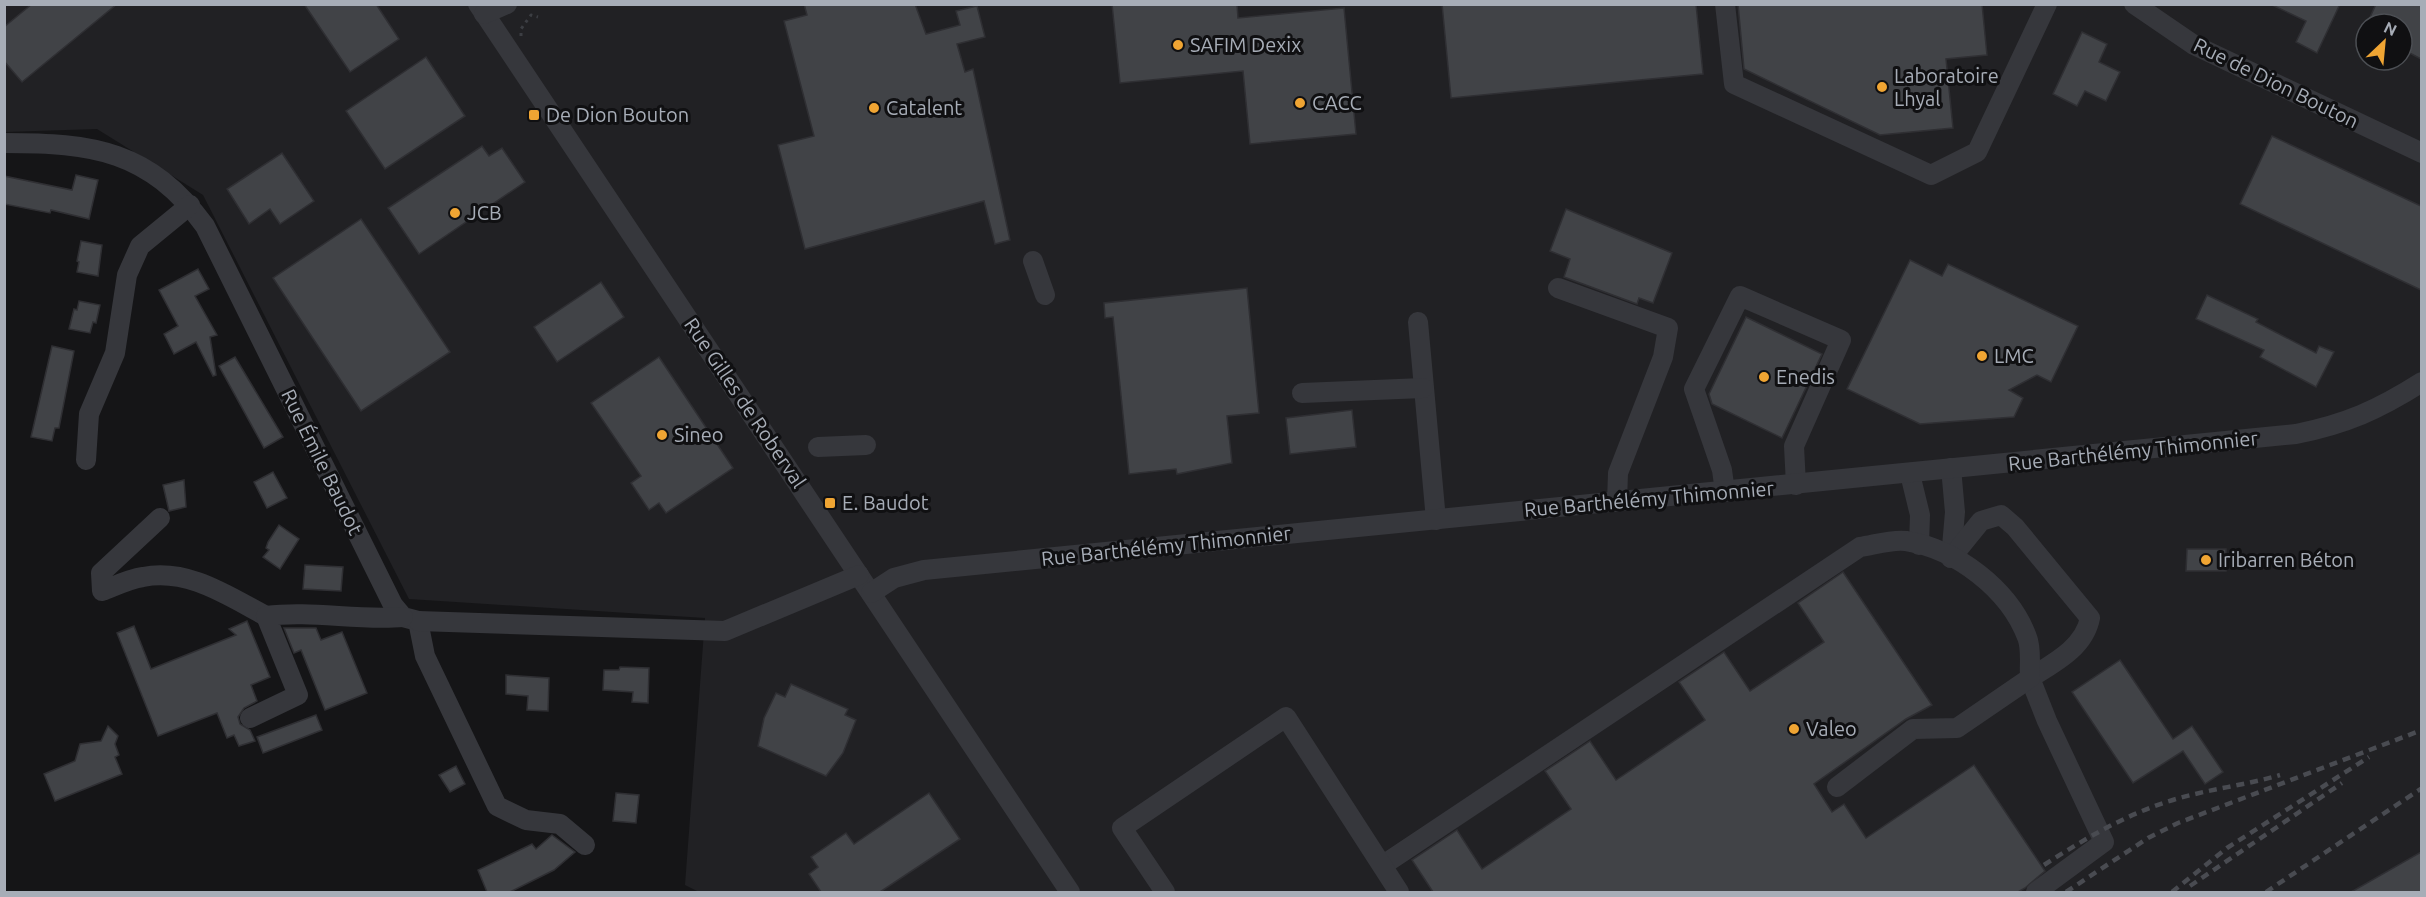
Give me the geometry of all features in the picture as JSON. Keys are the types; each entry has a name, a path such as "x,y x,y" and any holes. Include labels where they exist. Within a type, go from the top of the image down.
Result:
{"street":[{"path":"481,9 507,4"},
{"path":"1725,4 1734,84 1931,175 1977,152 2046,4"},
{"name":"Rue de Dion Bouton","path":"2134,4 2194,45 2421,153"},
{"name":"Rue Gilles de Roberval","path":"481,9 1071,892"},
{"name":"Rue Émile Baudot","path":"4,143 63,143 101,150 140,166 167,184 190,205 205,226 393,605 411,619 424,656 497,806 526,820 560,824 585,845"},
{"path":"86,460 89,414 115,353 127,274 140,246 190,205"},
{"path":"1033,261 1045,295"},
{"path":"1558,288 1668,327 1663,357 1618,473 1617,502"},
{"path":"1725,492 1722,471 1694,389 1740,296 1841,340 1794,446 1796,485"},
{"path":"1418,322 1436,520"},
{"name":"Rue Barthélémy Thimonnier","path":"871,593 894,578 924,570 2296,434 2339,425 2376,409 2421,382"},
{"path":"1302,393 1424,388"},
{"path":"818,447 866,445"},
{"path":"1951,468 1955,512 1951,558"},
{"path":"1910,474 1920,515 1919,544"},
{"path":"1837,787 1913,729 1957,728 2077,645 2087,630 2090,618 2015,527 2001,516 1981,521 1951,558"},
{"path":"160,518 101,573 102,591 142,577 173,575 209,586 266,616 295,612 381,619 725,631 859,575"},
{"path":"1383,865 1860,547 1904,541 1919,544 1965,564 2010,603 2028,639 2030,678 2047,721 2104,842 2036,892"},
{"path":"250,718 298,695 266,616"},
{"path":"1165,892 1122,828 1286,717 1399,892"}],"path":[{"path":"521,44 522,29 526,20 531,15 538,17"}],"shaded area":[{"path":"4,5 2421,5 2421,892 699,892 685,885 705,618 409,599 203,195 97,129 5,132"}],"building":[{"path":"32,4 117,4 22,82 4,61 4,27"},
{"path":"304,4 376,4 399,39 350,72"},
{"name":"Catalent","path":"804,4 915,4 926,34 960,25 956,11 977,6 985,37 957,44 965,72 973,69 1010,240 995,244 984,201 805,249 778,145 814,136 784,21 807,15"},
{"path":"1112,4 1237,4 1238,18 1344,8 1356,134 1250,144 1243,71 1120,83"},
{"path":"1442,4 1696,4 1703,74 1451,98"},
{"name":"Laboratoire Lhyal","path":"1738,4 1982,4 1987,55 1946,59 1953,128 1880,135 1744,69"},
{"path":"2270,4 2340,4 2317,53 2296,42 2306,21"},
{"path":"2376,4 2421,4 2421,59 2414,55 2414,12 2372,12"},
{"path":"2082,32 2107,44 2099,62 2120,72 2106,101 2085,91 2077,106 2053,94"},
{"path":"426,57 465,116 385,169 346,111"},
{"path":"2272,136 2421,206 2421,290 2240,204"},
{"name":"JCB","path":"482,146 489,156 502,148 525,182 419,254 388,208"},
{"path":"282,153 314,201 280,224 270,209 249,224 227,189"},
{"path":"76,175 98,180 89,219 51,210 50,213 4,204 4,176 72,190"},
{"path":"1566,209 1672,253 1653,303 1639,298 1637,304 1564,277 1570,259 1550,251"},
{"path":"361,219 450,352 361,411 273,278"},
{"path":"81,241 102,245 98,276 77,272"},
{"name":"LMC","path":"1910,260 1942,276 1948,264 2078,326 2051,382 2037,375 2009,390 2023,398 2014,417 1920,424 1847,389"},
{"path":"198,269 209,289 195,296 217,335 210,337 216,375 213,376 196,342 174,354 164,334 178,326 159,290"},
{"path":"601,282 624,317 557,362 534,327"},
{"path":"1247,288 1259,413 1227,416 1232,463 1177,474 1176,469 1129,474 1113,317 1105,318 1104,303"},
{"path":"2207,295 2258,319 2256,322 2316,353 2319,346 2334,352 2316,387 2260,357 2264,350 2196,319"},
{"path":"79,301 100,305 96,323 93,322 90,333 69,329 74,309 77,310"},
{"name":"Enedis","path":"1746,317 1822,354 1782,438 1712,404 1709,394"},
{"path":"52,346 74,351 59,428 55,428 52,441 31,437"},
{"path":"235,357 283,437 264,448 219,366"},
{"name":"Sineo","path":"659,357 733,468 666,513 659,503 649,510 631,483 641,476 591,403"},
{"path":"1352,410 1356,447 1290,454 1286,418"},
{"path":"273,472 287,498 267,508 254,482"},
{"path":"184,480 186,507 169,511 163,485"},
{"path":"279,525 299,539 280,569 263,557 269,550 266,548 268,542"},
{"name":"Iribarren Béton","path":"2187,549 2226,549 2226,571 2186,571"},
{"path":"305,565 343,567 341,591 303,589"},
{"name":"Valeo","path":"1843,572 1932,705 1906,719 1814,784 1832,812 1844,804 1866,838 1974,765 2045,871 2025,888 2018,892 1433,892 1412,860 1457,830 1482,869 1571,809 1545,771 1590,741 1616,780 1705,720 1679,682 1724,652 1750,691 1824,642 1798,603"},
{"path":"247,621 270,677 251,685 257,701 244,708 238,717 240,724 250,730 255,741 239,746 234,735 227,738 217,713 158,736 117,633 134,626 151,669 236,635 229,629"},
{"path":"284,628 316,628 321,640 342,632 367,693 325,710 301,650 294,653"},
{"path":"2120,660 2173,739 2192,726 2223,772 2205,784 2183,751 2133,783 2072,692"},
{"path":"620,667 649,668 648,703 632,702 633,692 603,690 604,670 619,670"},
{"path":"506,675 549,678 548,711 527,710 528,696 506,694"},
{"path":"791,684 848,709 845,715 856,720 843,753 826,776 758,746 764,718 776,693 785,697"},
{"path":"316,715 322,730 263,753 257,737"},
{"path":"108,726 118,736 115,744 119,755 115,757 122,774 55,801 44,774 75,761 80,744 101,741"},
{"path":"456,766 465,784 450,792 439,775"},
{"path":"616,793 639,795 636,823 613,821"},
{"path":"929,793 960,839 880,892 821,892 809,874 818,867 811,857 846,833 854,844"},
{"path":"552,835 575,852 554,870 510,892 487,892 478,870 532,844 536,849"},
{"path":"2421,852 2421,892 2351,892"}],"railway":[{"path":"2066,892 2148,838 2178,823 2422,730"},
{"path":"2172,892 2227,848 2369,757"},
{"path":"2044,865 2108,827 2141,811 2189,796 2280,775"},
{"path":"2190,886 2342,783"},
{"path":"2266,892 2422,788"}],"place":[{"name":"SAFIM Dexix","path":"1178,45"},
{"name":"Laboratoire Lhyal","path":"1882,87"},
{"name":"CACC","path":"1300,103"},
{"name":"Catalent","path":"874,108"},
{"name":"De Dion Bouton","path":"534,115"},
{"name":"JCB","path":"455,213"},
{"name":"LMC","path":"1982,356"},
{"name":"Enedis","path":"1764,377"},
{"name":"Sineo","path":"662,435"},
{"name":"E. Baudot","path":"830,503"},
{"name":"Iribarren Béton","path":"2206,560"},
{"name":"Valeo","path":"1794,729"}]}
